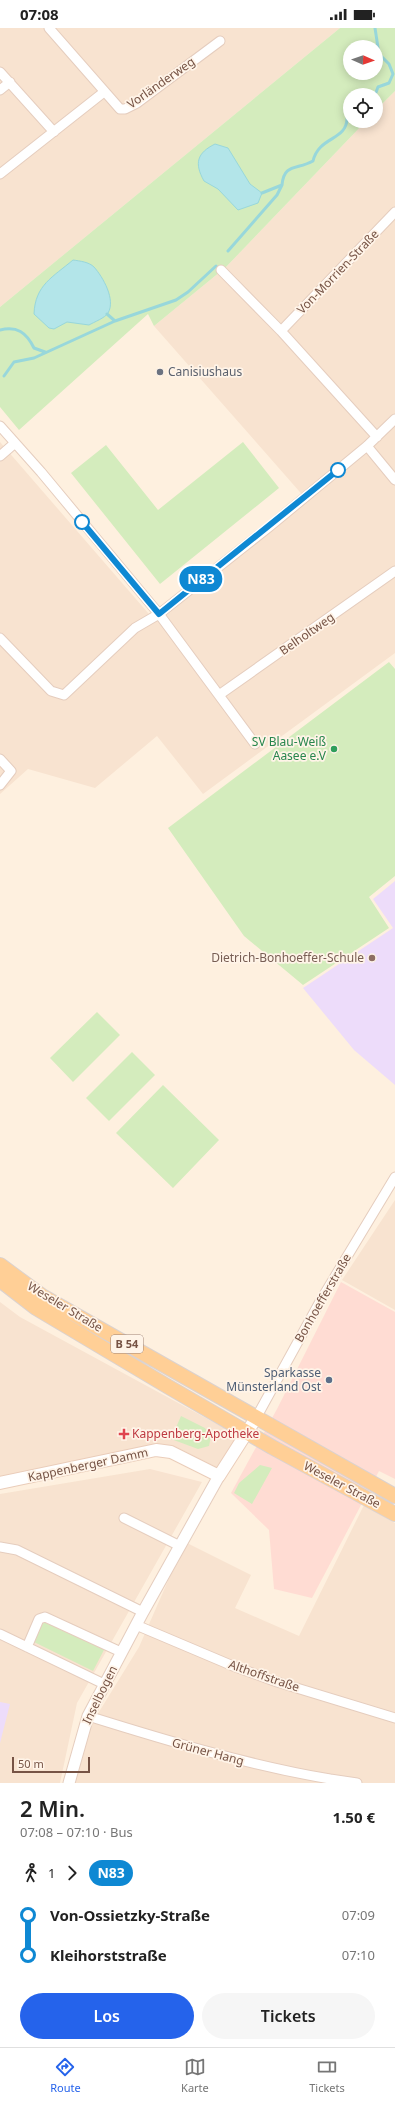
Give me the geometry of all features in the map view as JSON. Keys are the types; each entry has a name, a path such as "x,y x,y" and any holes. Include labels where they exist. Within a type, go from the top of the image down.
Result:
{"main road":[{"name":"Weseler Straße","path":"0,1265 42,1296 395,1496"},
{"name":"Weseler Straße","path":"0,1280 36,1308 247,1433 395,1514"},
{"path":"247,1433 256,1418"},
{"name":"Inselbogen","path":"219,1476 247,1433"},
{"name":"Kappenberger Damm","path":"0,1483 156,1450 171,1452 219,1476"}],"street":[{"name":"Vorländerweg","path":"49,28 120,109 131,107 220,41"},
{"path":"0,72 54,132"},
{"path":"0,90 10,82"},
{"path":"0,174 104,92"},
{"name":"Von-Morrien-Straße","path":"281,331 395,212"},
{"path":"221,270 281,331 377,437"},
{"path":"0,638 51,691 64,695 135,628 159,614 367,446 395,419"},
{"path":"0,426 41,472 159,614 255,744"},
{"path":"0,456 14,443"},
{"path":"367,446 395,480"},
{"name":"Belholtweg","path":"219,695 395,571"},
{"path":"0,759 11,771 0,785"},
{"name":"Bonhoefferstraße","path":"256,1418 322,1298 394,1180"},
{"name":"Inselbogen","path":"69,1783 88,1716 121,1652 219,1476"},
{"path":"124,1518 180,1546"},
{"path":"0,1547 17,1550 143,1612"},
{"path":"27,1647 39,1619 45,1616 121,1652"},
{"name":"Althoffstraße","path":"136,1625 232,1666 277,1682 395,1718"},
{"path":"0,1634 104,1684"},
{"name":"Grüner Hang","path":"88,1716 230,1758 330,1781 357,1783"}],"shaded area":[{"path":"0,28 340,28 0,307"},
{"path":"395,91 395,653 203,794 157,736 95,788 28,769 0,794 0,442 155,621 306,499 154,326 226,267 359,128 383,128 383,103"},
{"name":"Dietrich-Bonhoeffer-Schule","path":"395,881 395,1085 354,1050 303,988 393,928 373,899"},
{"path":"395,1200 395,1310 342,1280"},
{"path":"341,1282 395,1312 395,1479 379,1471 312,1598 274,1589 269,1530 231,1493 277,1409"},
{"path":"0,1302 20,1317 239,1436 215,1470 155,1450 0,1477"},
{"path":"150,1469 202,1482 77,1703 60,1783 0,1783 0,1494"},
{"path":"364,1505 395,1523 395,1783 73,1783 77,1761 94,1720 139,1647 185,1542 251,1575 235,1608 299,1636"},
{"path":"0,1702 10,1704 0,1743"}],"green space":[{"path":"340,28 395,28 395,91 383,103 383,88 343,88 343,128 359,128 226,267 154,326 148,314 19,430 0,407 0,307"},
{"path":"243,442 279,488 160,584 71,473 106,445 158,510"},
{"name":"SV Blau-Weiß Aasee e.V","path":"389,662 395,669 395,876 369,897 389,928 303,985 244,936 168,828"},
{"path":"97,1012 120,1035 73,1082 50,1058"},
{"path":"132,1052 155,1075 109,1121 86,1098"},
{"path":"163,1085 219,1140 173,1188 116,1133"},
{"path":"181,1416 205,1428 211,1436 209,1446 198,1449 171,1439"},
{"path":"260,1465 272,1468 252,1504 234,1493 239,1483"},
{"path":"46,1621 105,1648 93,1671 34,1642 41,1625"}],"water":[{"path":"215,144 228,148 250,184 262,193 258,203 238,210 218,189 204,181 199,169 199,159 204,151"},
{"path":"73,260 90,264 98,271 109,295 110,308 104,317 89,325 67,322 54,329 49,328 34,314 35,304 46,282"}],"waterway":[{"path":"375,28 379,54 389,64 393,74 389,83 378,88"},
{"path":"262,193 282,185 283,178 288,170 313,161 316,153 321,147 344,128"},
{"path":"228,251 277,195 282,185"},
{"path":"4,376 14,362 34,358 115,321 176,300 188,292 216,266"},
{"path":"107,314 115,321"},
{"path":"0,330 16,330 24,334 34,348 45,352"}],"bus line":[{"name":"N83","path":"82,522 159,614 338,470"}],"place":[{"name":"Canisiushaus","path":"160,372"},
{"name":"SV Blau-Weiß Aasee e.V","path":"334,749"},
{"name":"Dietrich-Bonhoeffer-Schule","path":"372,958"},
{"name":"Sparkasse Münsterland Ost","path":"329,1380"},
{"name":"Kappenberg-Apotheke","path":"124,1434"}]}
